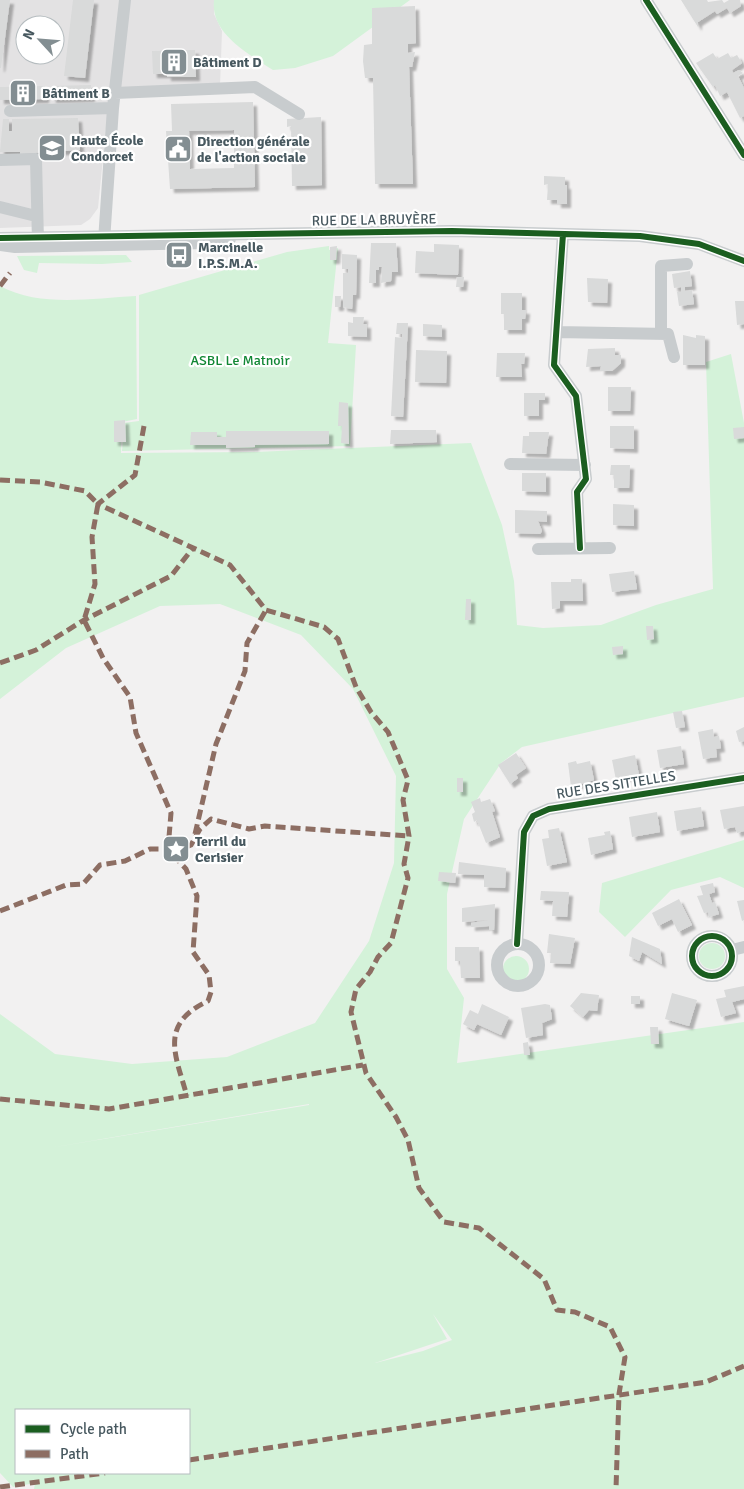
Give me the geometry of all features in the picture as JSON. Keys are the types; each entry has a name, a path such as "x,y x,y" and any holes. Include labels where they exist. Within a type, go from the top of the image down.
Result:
{"street":[{"path":"104,240 113,108 125,0"},
{"path":"646,0 744,155"},
{"path":"115,93 255,88 299,114"},
{"path":"10,111 113,108"},
{"path":"0,160 36,159 38,241"},
{"path":"0,207 36,216"},
{"name":"RUE DE LA BRUYÈRE","path":"0,245 38,241 257,234 452,231 673,239 699,244 744,261"},
{"path":"563,234 554,365 576,396 586,479 577,492 580,548"},
{"name":"RUE DE LA BRUYÈRE","path":"0,238 15,242"},
{"path":"661,334 661,266 687,264"},
{"path":"557,332 668,334 674,357"},
{"path":"510,464 585,465"},
{"path":"538,549 610,548"},
{"name":"RUE DES SITTELLES","path":"517,944 524,832 533,816 549,808 744,778"}],"shaded area":[{"name":"Haute École Condorcet","path":"0,0 214,0 214,14 222,31 220,86 110,88 98,208 90,219 81,225 0,228"}],"green space":[{"path":"214,0 410,0 333,56 295,68 273,70 243,50 225,33 218,23 214,12"},
{"name":"ASBL Le Matnoir","path":"329,246 329,250 338,248 328,343 356,345 350,446 122,451 124,423 139,421 139,295 287,252"},
{"path":"126,255 132,262 102,264 39,263 37,273 24,270 17,256"},
{"path":"0,286 16,293 49,299 84,300 136,296 137,419 122,422 121,453 251,452 471,443 502,525 514,581 517,625 543,628 601,625 656,605 713,589 706,362 731,354 744,423 744,697 522,747 501,763 464,819 447,894 447,969 464,998 457,1063 744,1022 744,1489 34,1489 35,1483 13,1487 0,1473 0,1014 55,1054 132,1064 227,1057 315,1023 369,941 394,863 396,776 353,689 301,635 220,604 160,606 66,648 0,699","holes":["309,1104 309,1105 49,1148","433,1314 452,1340 423,1351 375,1363 447,1339"]},
{"path":"744,840 744,888 720,877 671,890 625,937 599,912 602,883"},
{"path":"712,943 721,947 725,956 721,965 712,969 703,965 699,956 703,947"},
{"path":"516,956 525,960 529,969 525,978 516,982 507,978 503,969 507,960"}],"building":[{"path":"0,0 10,0 1,68 0,68"},
{"path":"73,0 94,0 85,78 64,76"},
{"path":"681,0 707,0 708,2 722,0 724,3 729,0 740,0 741,6 730,13 727,8 717,14 715,11 698,22 698,27"},
{"path":"415,6 416,43 408,44 408,53 415,52 412,67 409,67 413,184 375,184 373,78 365,78 363,61 364,45 372,44 372,8"},
{"name":"Bâtiment D","path":"195,50 196,77 167,77 167,74 153,74 152,51"},
{"path":"713,53 717,59 728,53 731,58 737,55 742,63 732,70 733,73 739,70 743,73 738,76 744,88 744,116 740,118 727,92 720,96 715,85 713,87 696,63"},
{"name":"Bâtiment B","path":"91,85 91,98 52,99 51,86"},
{"name":"Bâtiment B","path":"45,86 45,99 0,100 0,87"},
{"name":"Direction générale de l'action sociale","path":"253,102 255,187 170,189 166,131 172,131 171,104","holes":["234,130 234,168 190,169 189,131"]},
{"path":"321,117 322,185 292,186 291,126 287,127 287,119"},
{"path":"78,118 80,150 20,154 20,152 0,152 3,119 9,119 9,131 12,131 12,119"},
{"path":"544,176 565,177 567,204 557,204 557,200 547,200 548,184 544,185"},
{"path":"371,243 396,243 398,272 392,272 391,281 381,283 382,267 379,267 379,270 376,270 376,283 369,283"},
{"path":"434,244 459,245 458,275 415,273 416,251 434,252"},
{"path":"337,246 336,260 330,260 330,247"},
{"path":"342,254 357,255 356,295 353,295 352,309 343,307 343,273 348,273 348,269 342,269"},
{"path":"690,271 692,286 685,287 685,291 692,290 694,304 679,306 677,292 681,292 681,287 674,288 672,274"},
{"path":"457,277 464,277 463,287 456,287"},
{"path":"587,278 608,279 607,303 588,302"},
{"path":"501,293 522,293 522,310 526,310 525,319 522,319 522,330 504,330 504,314 501,314"},
{"path":"335,296 341,296 340,307 335,307"},
{"path":"735,301 744,301 744,324 737,325"},
{"path":"353,317 364,317 363,324 367,324 367,337 348,336 348,322 353,323"},
{"path":"397,323 408,323 403,417 391,416 395,337 402,338 402,334 396,334"},
{"path":"423,324 442,325 442,337 423,336"},
{"path":"683,335 696,338 696,335 705,336 705,365 683,365"},
{"path":"615,348 615,355 621,355 621,363 612,371 600,371 601,366 586,367 588,349"},
{"path":"416,350 447,351 446,383 415,382"},
{"path":"497,353 525,353 524,364 521,364 522,377 496,377"},
{"path":"608,387 631,387 630,411 608,411"},
{"path":"524,393 545,393 545,400 539,400 539,416 524,416"},
{"path":"339,402 348,403 349,444 341,443 342,426 338,426"},
{"path":"125,420 126,442 114,442 114,421"},
{"path":"610,426 634,426 634,449 610,448"},
{"path":"744,427 744,438 734,439 733,428"},
{"path":"391,430 436,430 437,442 390,444"},
{"path":"226,431 329,431 329,444 255,445 255,447 226,448 226,445 190,445 191,432 217,432 217,437 226,437"},
{"path":"529,432 549,432 546,454 522,453 523,436 529,436"},
{"path":"611,465 630,465 629,488 614,488 614,475 610,475"},
{"path":"522,473 546,473 546,492 522,491"},
{"path":"613,504 634,505 634,526 613,525"},
{"path":"515,510 547,511 547,522 538,521 542,531 540,534 515,533"},
{"path":"634,571 637,589 612,592 609,574"},
{"path":"571,579 582,579 583,601 560,601 560,608 552,609 551,582 571,582"},
{"path":"466,599 471,599 471,620 465,620"},
{"path":"646,626 653,626 654,639 647,640"},
{"path":"623,646 623,654 613,655 612,647"},
{"path":"682,711 685,727 676,728 673,712"},
{"path":"744,727 744,741 739,742 736,731"},
{"path":"713,729 714,737 719,736 721,748 716,749 717,757 703,759 698,732"},
{"path":"681,746 684,764 660,768 657,750"},
{"path":"516,753 526,768 516,775 518,778 510,784 498,765"},
{"path":"635,755 639,775 616,780 612,760"},
{"path":"576,761 577,764 590,761 594,780 571,787 568,763"},
{"path":"457,778 463,778 463,792 457,792"},
{"path":"480,798 481,802 490,799 495,811 492,812 500,837 486,843 477,820 474,822 472,814 475,812 471,802"},
{"path":"744,806 744,831 737,833 735,827 724,829 720,810"},
{"path":"701,807 704,826 677,831 674,811"},
{"path":"657,812 660,832 632,837 629,817"},
{"path":"559,828 567,862 547,866 542,839 549,838 548,830"},
{"path":"610,831 613,849 591,855 588,838 605,835 604,832"},
{"path":"459,862 506,868 505,888 484,887 484,875 458,874"},
{"path":"439,872 456,873 455,883 438,881"},
{"path":"713,883 715,892 709,894 712,903 715,902 719,914 709,917 708,912 704,913 697,896 703,895 700,886"},
{"path":"541,891 569,892 567,917 552,916 553,901 540,900"},
{"path":"679,899 692,925 678,932 672,919 658,926 652,913"},
{"path":"744,900 744,920 742,921 737,901"},
{"path":"495,904 494,930 489,930 489,926 471,927 471,923 488,920 462,922 462,908"},
{"path":"549,934 575,938 570,964 550,963 551,953 547,953"},
{"path":"632,937 660,949 662,964 642,952 639,961 629,956"},
{"path":"455,947 479,947 480,978 461,978 460,961 455,961"},
{"path":"744,986 744,999 732,1002 736,1013 721,1017 716,999 726,997 724,990"},
{"path":"581,993 599,995 597,1011 589,1010 583,1017 570,1006"},
{"path":"672,993 697,1000 689,1026 665,1019"},
{"path":"631,996 640,996 640,1004 631,1004"},
{"path":"482,1004 509,1017 501,1035 477,1024 474,1030 463,1024 470,1010 478,1014"},
{"path":"545,1004 550,1005 552,1019 542,1023 543,1035 526,1038 521,1008"},
{"path":"650,1027 658,1027 659,1044 651,1044"},
{"path":"528,1042 530,1055 524,1055 523,1043"}],"marked path":[{"path":"0,286 10,273"},
{"path":"144,426 135,475 98,504 230,565 266,610 324,627 338,639 356,687 371,712 388,732 408,780 403,800 409,836 404,864 408,878 391,943 378,957 370,972 356,989 351,1012 366,1073 396,1117 408,1140 419,1188 444,1222 479,1228 544,1279 557,1310 575,1312 610,1327 625,1357 619,1394 616,1489"},
{"path":"0,480 40,482 85,491 98,504 92,537 95,584 84,620 103,658 130,697 136,733 171,813 168,849 186,869 197,896 193,952 209,975 211,992 208,1001 193,1010 182,1020 177,1030 175,1054 187,1096"},
{"path":"0,663 36,650 84,620 171,576 193,548"},
{"path":"195,834 216,744 245,671 247,643 266,610"},
{"path":"172,853 191,845 200,829 211,819 249,829 265,826 409,836"},
{"path":"0,911 66,885 83,884 100,865 125,861 150,849 168,849"},
{"path":"0,1099 109,1109 363,1065"},
{"path":"190,1460 706,1382 744,1366"},
{"path":"0,1487 98,1474"}],"cycle path":[{"path":"646,0 744,155"},
{"path":"0,238 452,231 640,236 699,244 744,261"},
{"path":"563,234 554,365 576,396 586,479 577,492 580,548"},
{"path":"517,944 524,832 533,816 549,809 744,778"},
{"path":"712,936 726,942 732,956 726,970 712,976 698,970 692,956 698,942 712,936"}],"place":[{"name":"Bâtiment D","path":"174,62"},
{"name":"Bâtiment B","path":"23,93"},
{"name":"Haute École Condorcet","path":"52,148"},
{"name":"Direction générale de l'action sociale","path":"178,149"},
{"name":"Marcinelle I.P.S.M.A.","path":"179,255"},
{"name":"Terril du Cerisier","path":"176,849"}]}
